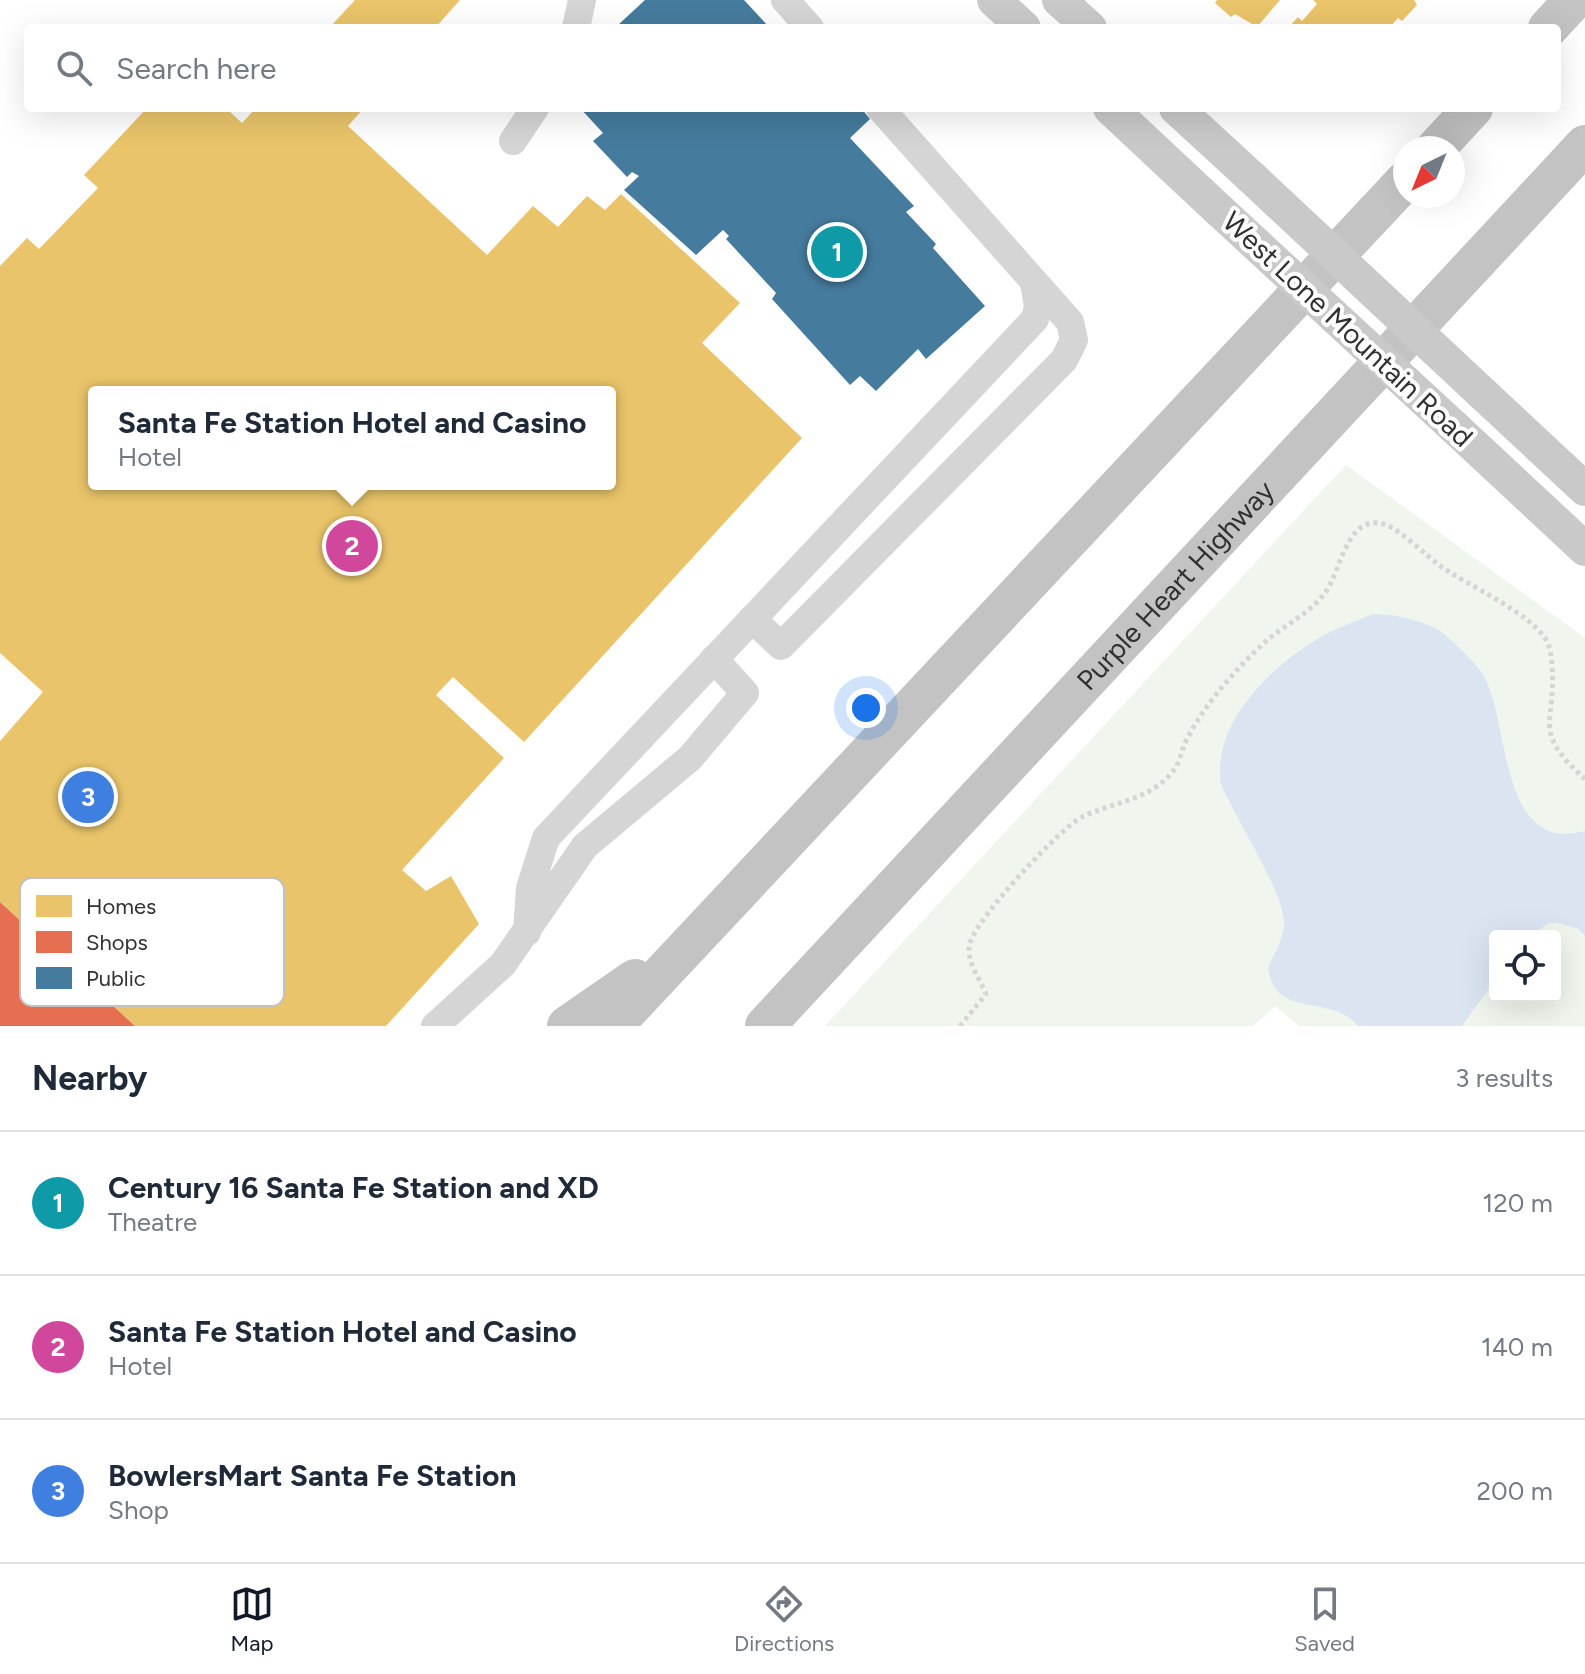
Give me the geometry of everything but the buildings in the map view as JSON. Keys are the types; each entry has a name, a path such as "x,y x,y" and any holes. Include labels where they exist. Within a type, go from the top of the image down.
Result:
{"highway":[{"path":"1552,24 1574,0"},
{"path":"1447,136 1469,112"},
{"name":"Purple Heart Highway","path":"765,1026 1585,145"},
{"path":"613,1026 1393,194"},
{"path":"567,1026 697,936"}],"main road":[{"path":"994,0 1020,24"},
{"path":"1059,0 1086,24"},
{"name":"West Lone Mountain Road","path":"1114,112 1585,549"},
{"name":"West Lone Mountain Road","path":"1180,112 1585,489"}],"lane":[{"path":"577,24 582,0"},
{"path":"785,0 806,24"},
{"path":"513,141 532,112"},
{"path":"752,619 781,646 1064,360 1074,340 1070,322 884,112"},
{"path":"527,932 530,888 546,838 1035,319 1038,307 1034,282"},
{"path":"435,1026 503,964 585,846 690,758 745,693 714,659"}],"path":[{"path":"960,1026 986,994 970,960 969,944 1023,870 1079,818 1160,786 1177,765 1186,740 1202,713 1263,644 1312,607 1328,589 1349,540 1369,525 1387,525 1444,569 1539,630 1550,650 1553,679 1548,717 1553,741 1566,762 1585,779"}],"shaded area":[{"path":"1346,465 1585,638 1585,1026 1299,1026 1275,1006 1253,1026 825,1026"},
{"path":"1373,614 1406,618 1442,632 1481,672 1490,689 1507,761 1523,807 1537,823 1555,833 1585,831 1585,936 1579,929 1558,923 1547,924 1539,930 1489,930 1489,988 1462,1026 1358,1026 1333,1010 1293,1001 1282,995 1273,984 1268,968 1283,933 1281,907 1221,784 1220,761 1235,718 1265,680 1302,649"}],"place":[{"name":"Century 16 Santa Fe Station and XD","path":"837,252"},
{"name":"Santa Fe Station Hotel and Casino","path":"352,546"},
{"name":"BowlersMart Santa Fe Station","path":"88,797"}]}
